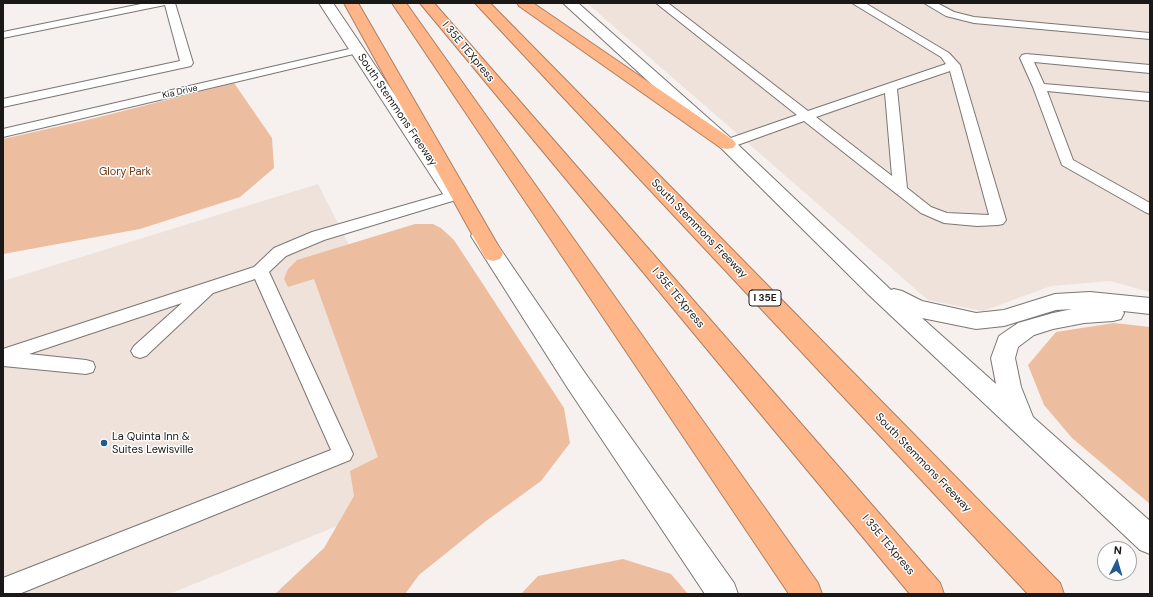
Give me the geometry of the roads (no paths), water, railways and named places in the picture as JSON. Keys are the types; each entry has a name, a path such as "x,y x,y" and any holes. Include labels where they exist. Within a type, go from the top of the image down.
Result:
{"highway":[{"path":"350,3 492,254"},
{"path":"399,3 807,594"},
{"name":"I 35E TEXpress","path":"427,3 930,594"},
{"name":"South Stemmons Freeway","path":"482,3 1049,594"},
{"path":"524,3 727,144"}],"main road":[{"name":"South Stemmons Freeway","path":"326,3 576,380 723,594"},
{"path":"570,3 727,144 877,290 1150,540"},
{"path":"877,290 916,308 947,316 976,321 1004,318 1056,302 1090,300 1150,306"},
{"path":"1023,423 1009,387 1003,358 1007,342 1026,329 1053,321 1084,315 1119,312 1150,314"}],"lane":[{"path":"3,35 106,8 162,3"},
{"path":"170,3 196,88"},
{"path":"661,3 926,210 944,218 977,221 998,220 954,65 945,55 857,3"},
{"path":"929,3 950,14 974,20 1150,36"},
{"name":"Kia Drive","path":"3,133 358,50"},
{"path":"1150,69 1026,58 1039,87 1067,162 1150,209"},
{"path":"3,103 188,63"},
{"path":"727,144 954,65"},
{"path":"891,87 900,190"},
{"path":"1039,87 1150,97"},
{"path":"3,357 260,271 280,252 318,236 454,196"},
{"path":"3,589 343,454 260,271"},
{"path":"140,351 209,288"},
{"path":"3,357 86,367"}],"place":[{"name":"La Quinta Inn & Suites Lewisville","path":"104,443"}],"park label":[{"name":"Glory Park","path":"125,172"}]}
